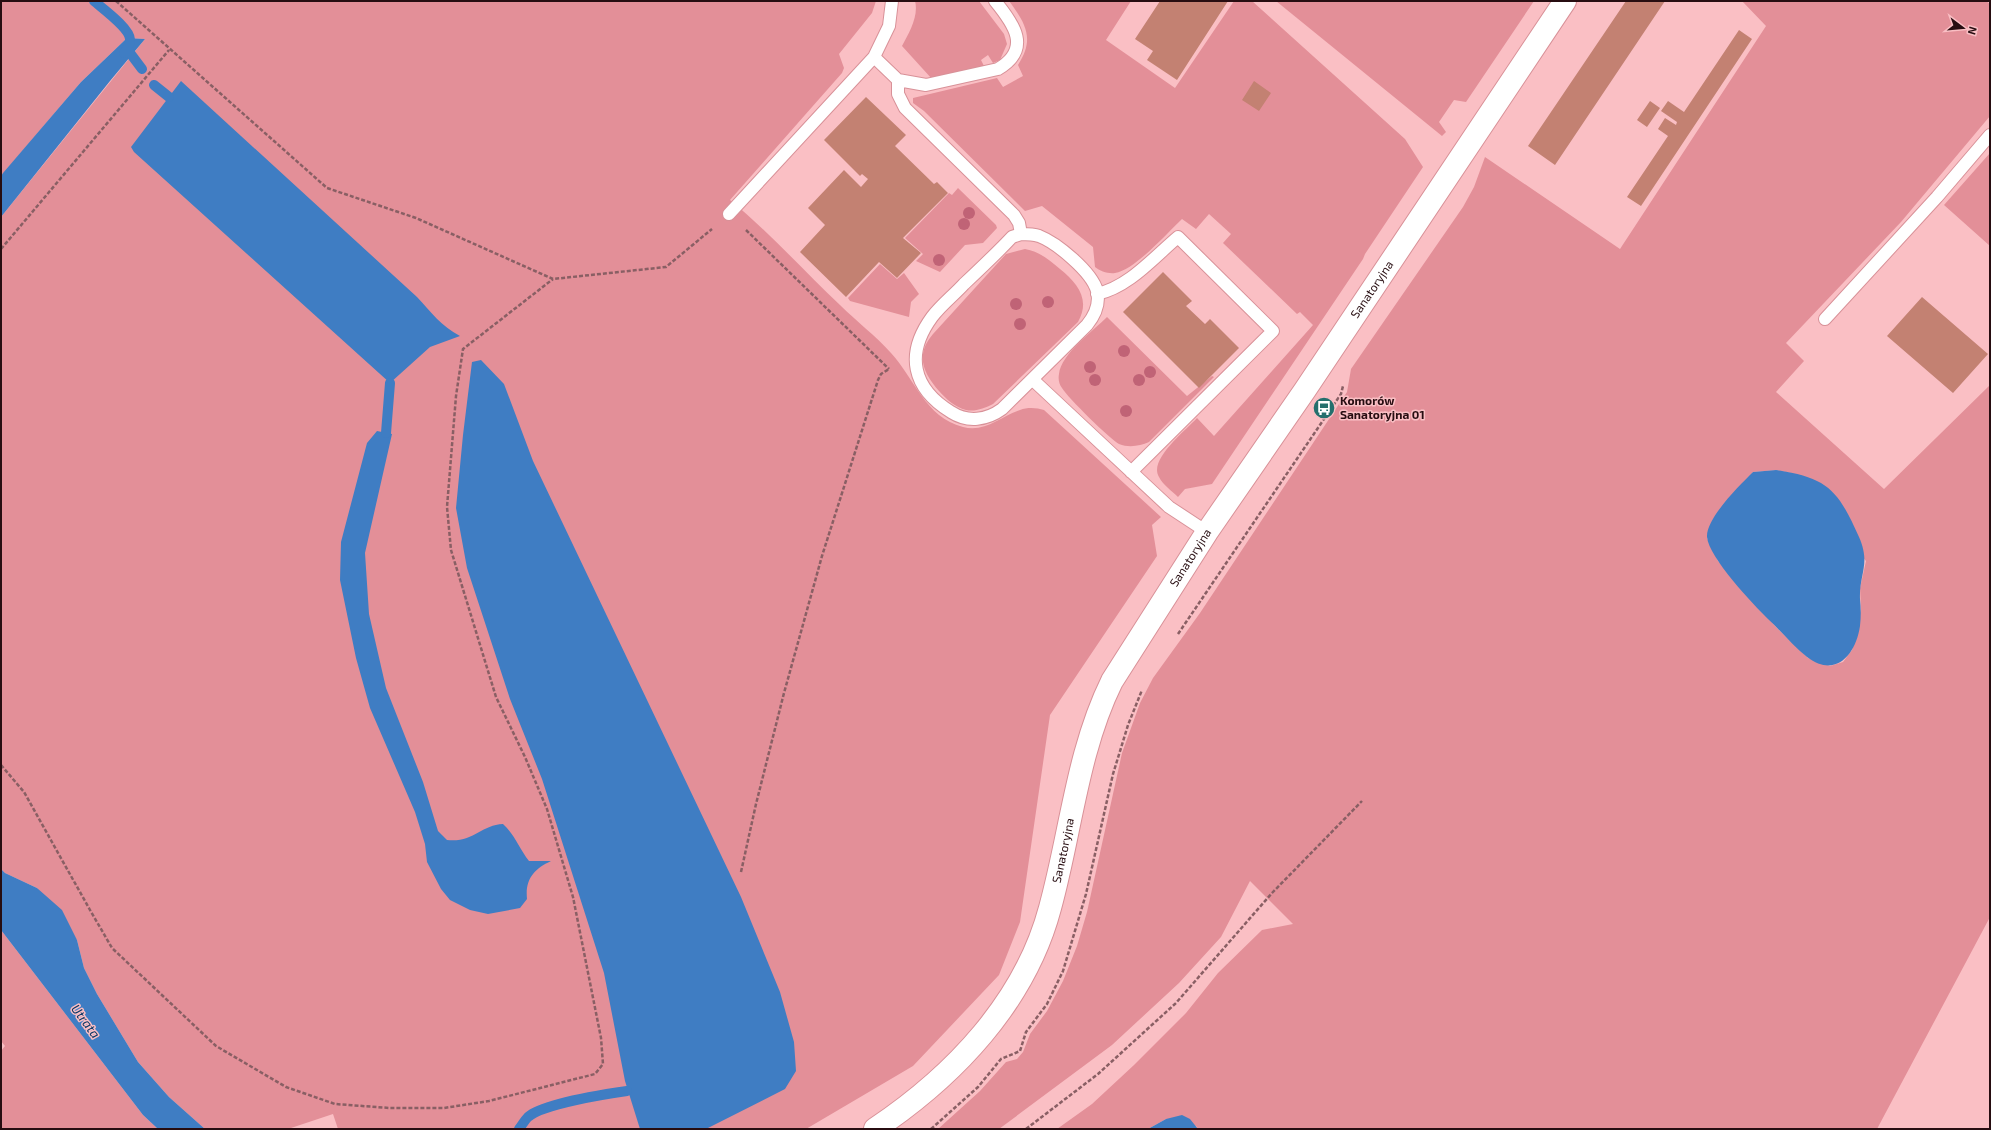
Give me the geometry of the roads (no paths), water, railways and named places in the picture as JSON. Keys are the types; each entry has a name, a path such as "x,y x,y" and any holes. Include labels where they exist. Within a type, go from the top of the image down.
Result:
{"street":[{"name":"Sanatoryjna","path":"876,1129 908,1106 953,1065 990,1024 1017,988 1032,958 1050,908 1086,749 1104,697 1132,648 1207,532 1305,390 1565,1"}],"lane":[{"path":"729,214 874,57 889,26 892,1"},
{"path":"874,57 898,80 926,85 998,69 1012,59 1018,36 1011,20 995,1"},
{"path":"898,80 898,94 905,108 1014,215 1019,223 1021,234"},
{"path":"1824,319 1936,197 1990,135"},
{"path":"1021,234 1038,235 1061,250 1083,269 1094,284 1097,294 1096,309 1093,318 1033,380 994,414 984,418 970,419 953,413 938,403 921,383 915,364 918,344 922,333 933,316 1012,237 1021,234"},
{"path":"1097,294 1115,288 1128,280 1178,237 1273,332 1131,472"},
{"path":"1033,380 1169,507 1207,532"}],"water":[{"path":"127,38 145,39 1,217 1,176 3,173 81,82"},
{"path":"181,81 417,297 442,323 460,336 430,347 390,383 134,152 131,147"},
{"path":"481,360 504,384 533,461 741,897 780,992 794,1042 796,1071 785,1089 706,1129 640,1129 625,1081 604,973 542,779 510,699 467,568 456,508 472,362"},
{"path":"377,431 392,434 365,553 369,614 386,688 423,782 438,831 447,840 456,840 470,837 489,827 503,824 511,833 529,861 551,861 535,871 529,880 527,899 520,908 488,914 470,910 450,900 441,889 427,862 425,844 415,812 370,708 356,658 340,580 341,542 367,443"},
{"path":"1776,470 1808,477 1820,482 1829,489 1837,497 1852,521 1862,546 1864,555 1864,569 1860,590 1861,619 1858,636 1849,654 1843,660 1835,664 1827,665 1817,663 1797,648 1761,612 1723,568 1715,557 1707,537 1708,529 1712,521 1725,502 1753,472"},
{"name":"Utrata","path":"1,869 5,873 37,888 62,910 77,940 84,968 97,994 138,1062 169,1097 205,1129 158,1129 143,1115 1,930"},
{"path":"1182,1115 1190,1119 1198,1129 1148,1129 1166,1119"}],"waterway":[{"path":"94,1 126,30 130,40 127,49"},
{"path":"124,53 127,49 142,69"},
{"path":"154,85 169,97"},
{"path":"386,433 390,383"},
{"path":"519,1129 528,1117 535,1112 546,1108 575,1100 627,1091"}],"place":[{"name":"Komorów Sanatoryjna 01","path":"1324,408"}]}
